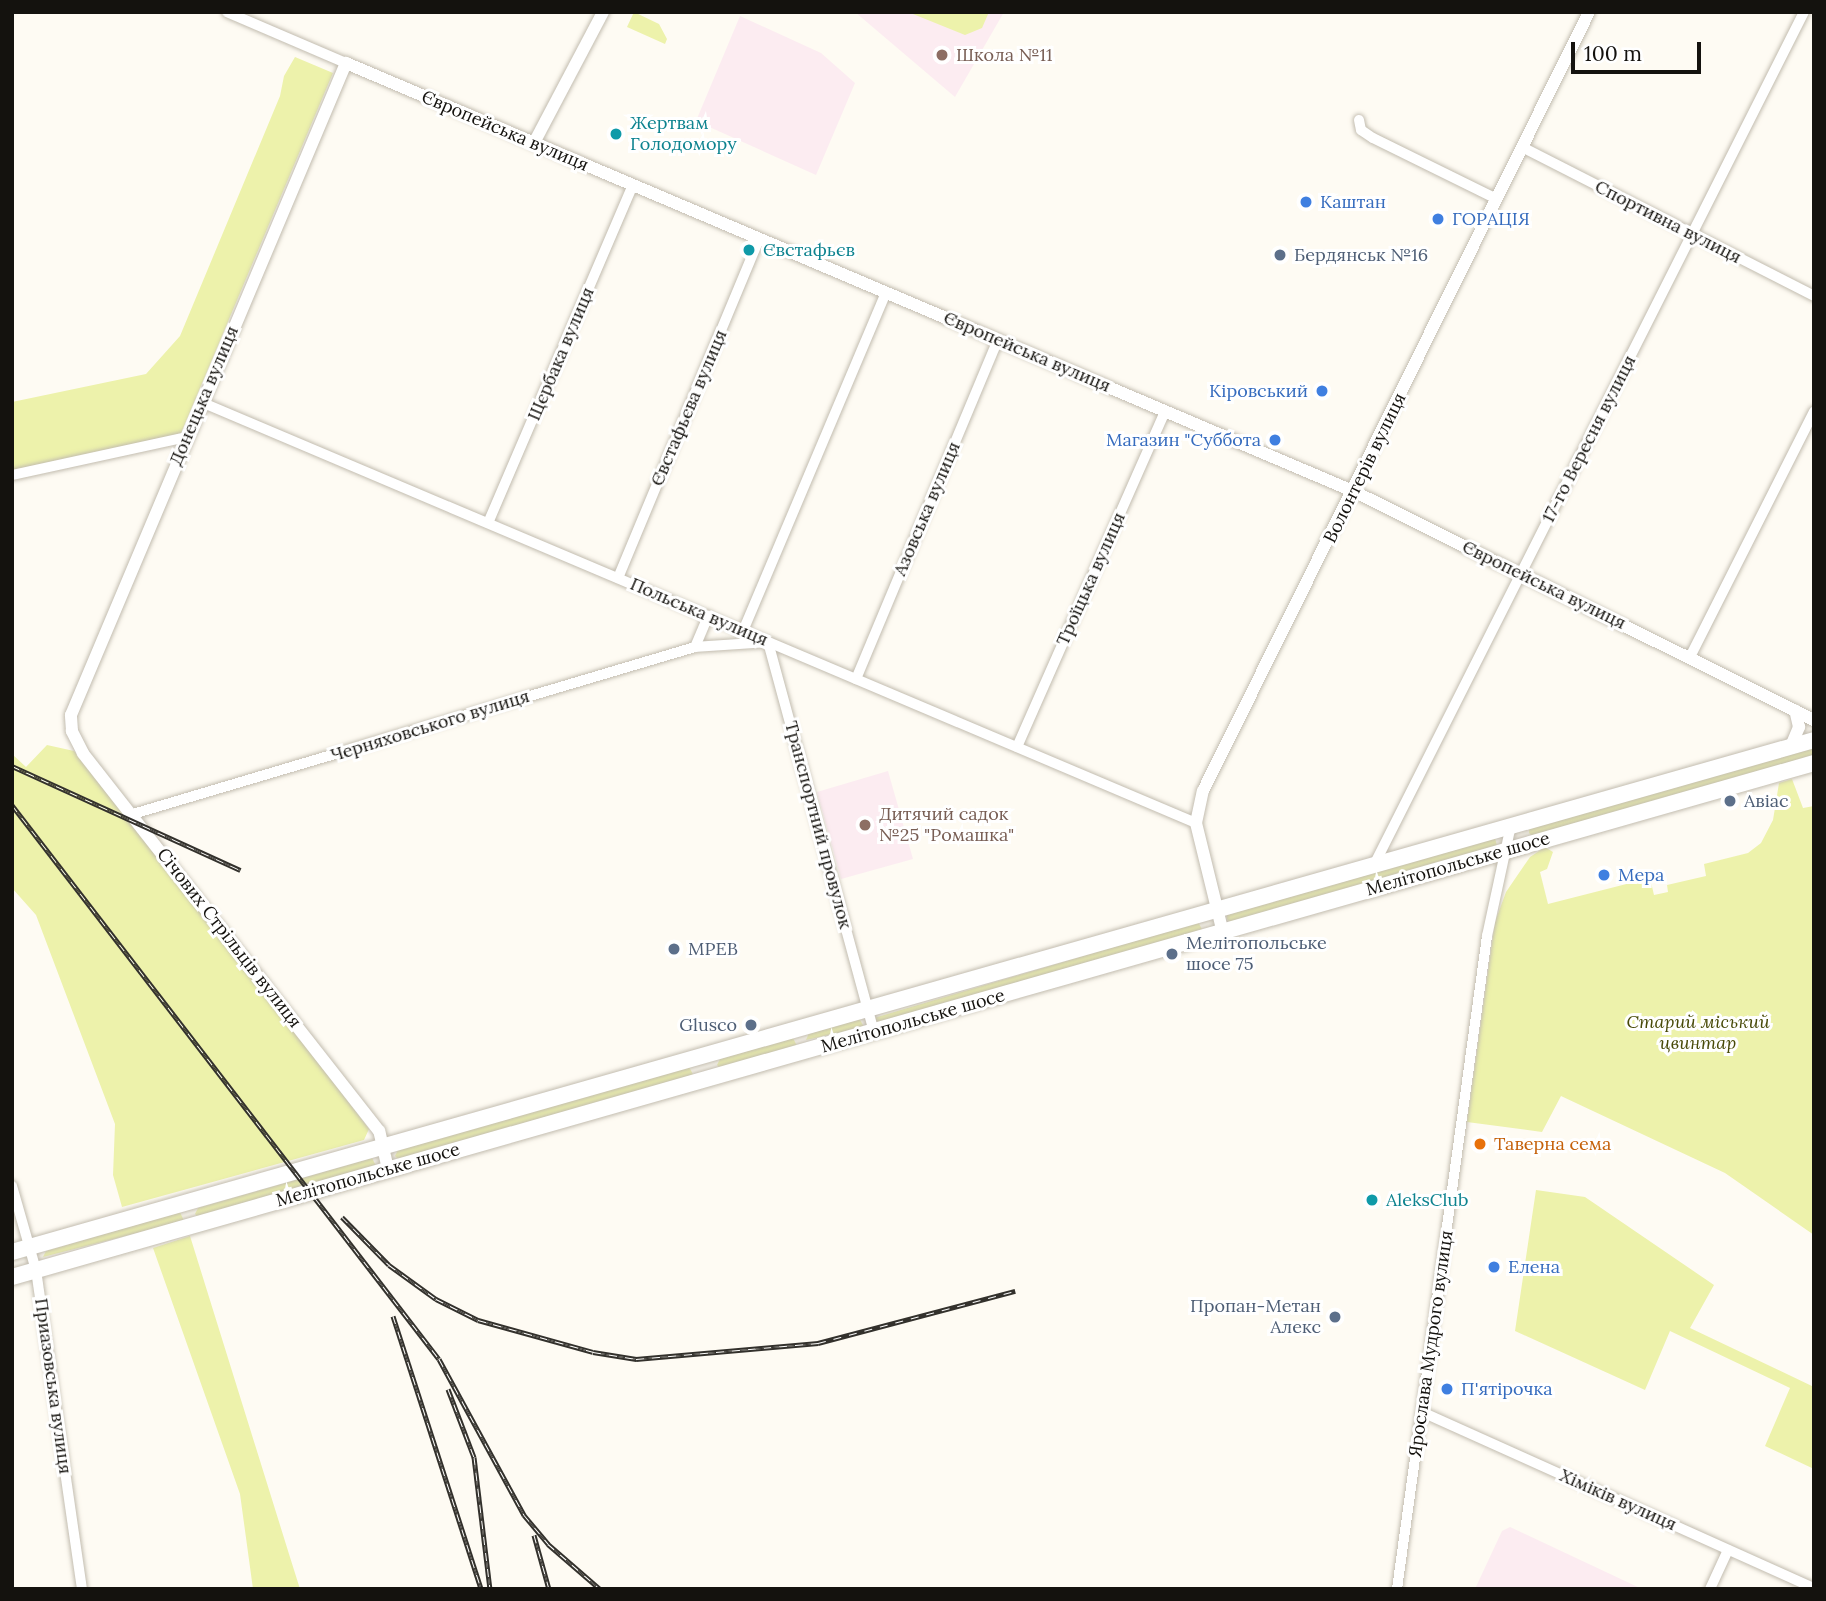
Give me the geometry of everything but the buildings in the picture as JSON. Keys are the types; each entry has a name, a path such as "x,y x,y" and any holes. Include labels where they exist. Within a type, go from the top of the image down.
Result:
{"main road":[{"name":"Мелітопольське шосе","path":"12,1252 1814,740"},
{"name":"Мелітопольське шосе","path":"12,1277 1814,763"}],"street":[{"name":"Європейська вулиця","path":"227,12 1353,491 1814,720"},
{"path":"534,143 603,12"},
{"name":"Волонтерів вулиця","path":"1223,933 1196,823 1203,791 1589,12"},
{"name":"17-го Вересня вулиця","path":"1374,865 1804,12"},
{"name":"Донецька вулиця","path":"72,731 71,715 101,635 346,63"},
{"path":"1359,120 1361,130 1373,138 1497,199"},
{"name":"Спортивна вулиця","path":"1522,147 1814,296"},
{"name":"Щєрбака вулиця","path":"488,523 633,185"},
{"name":"Євстафьєва вулиця","path":"618,578 759,239"},
{"path":"743,631 886,292"},
{"name":"Азовська вулиця","path":"856,679 998,340"},
{"name":"Польська вулиця","path":"201,402 1196,823"},
{"name":"Троїцька вулиця","path":"1017,747 1165,411"},
{"path":"1690,657 1814,412"},
{"path":"12,475 186,437"},
{"path":"695,647 708,616"},
{"name":"Черняховського вулиця","path":"133,814 695,647 768,642"},
{"name":"Транспортний провулок","path":"768,642 874,1032"},
{"path":"1791,746 1799,727 1795,710"},
{"name":"Січових Стрільців вулиця","path":"72,731 83,753 379,1131 388,1168"},
{"name":"Ярослава Мудрого вулиця","path":"1396,1589 1487,936 1511,825"},
{"name":"Приазовська вулиця","path":"12,1186 36,1270 82,1589"},
{"name":"Хіміків вулиця","path":"1422,1412 1814,1588"},
{"path":"1710,1589 1728,1550"}],"shaded area":[{"name":"Школа №11","path":"855,12 1004,12 955,97"},
{"path":"740,16 821,53 855,83 816,175 696,121"},
{"name":"Дитячий садок №25 \"Ромашка\"","path":"888,771 913,859 841,879 817,792"},
{"path":"1510,1527 1642,1589 1475,1589 1502,1531"}],"green space":[{"path":"634,12 659,24 667,39 665,44 627,27"},
{"path":"908,12 989,12 982,28 965,35"},
{"path":"295,57 333,73 181,433 155,448 12,480 12,402 146,374 180,336 280,96 284,76"},
{"path":"47,745 74,751 147,838 369,1129 364,1140 122,1207 113,1175 115,1124 36,915 12,888 12,754 26,767"},
{"path":"1814,746 1814,757 1532,836 1529,833 1529,828"},
{"name":"Старий міський цвинтар","path":"1792,779 1803,808 1814,806 1814,1235 1725,1173 1561,1096 1542,1132 1467,1122 1495,922 1506,892 1530,857 1545,847 1553,852 1547,869 1540,872 1548,904 1650,878 1654,895 1668,892 1667,885 1706,876 1704,864 1748,853 1761,843 1773,820 1779,783"},
{"path":"1495,838 1497,846 1230,922 1227,919 1227,915"},
{"path":"1198,922 1203,931 879,1023 874,1018"},
{"path":"859,1018 864,1027 806,1040 809,1033"},
{"path":"793,1038 797,1046 720,1068 717,1065 720,1059"},
{"path":"689,1067 694,1076 398,1159 395,1156 398,1150"},
{"path":"372,1158 376,1166 198,1217 195,1214 198,1208"},
{"path":"1536,1190 1585,1197 1714,1285 1690,1328 1814,1387 1814,1469 1765,1446 1790,1388 1670,1331 1645,1390 1515,1331"},
{"path":"180,1212 184,1221 43,1257 46,1251"},
{"path":"190,1236 300,1589 253,1589 240,1494 153,1248"}],"railway":[{"path":"12,766 240,870"},
{"path":"12,805 439,1359 524,1515 548,1544 600,1589"},
{"path":"342,1217 389,1265 436,1299 478,1320 593,1352 636,1359 818,1343 1015,1291"},
{"path":"393,1316 481,1589"},
{"path":"448,1389 474,1457 490,1589"},
{"path":"534,1535 549,1589"}],"place":[{"name":"Школа №11","path":"942,55"},
{"name":"Жертвам Голодомору","path":"616,134"},
{"name":"Каштан","path":"1306,202"},
{"name":"ГОРАЦІЯ","path":"1438,219"},
{"name":"Євстафьєв","path":"749,250"},
{"name":"Бердянськ №16","path":"1280,255"},
{"name":"Кіровський","path":"1322,391"},
{"name":"Магазин \"Суббота","path":"1275,440"},
{"name":"Авіас","path":"1730,801"},
{"name":"Дитячий садок №25 \"Ромашка\"","path":"865,825"},
{"name":"Мера","path":"1604,875"},
{"name":"МРЕВ","path":"674,949"},
{"name":"Мелітопольське шосе 75","path":"1172,954"},
{"name":"Glusco","path":"751,1025"},
{"name":"Таверна сема","path":"1480,1144"},
{"name":"AleksClub","path":"1372,1200"},
{"name":"Елена","path":"1494,1267"},
{"name":"Пропан-Метан Алекс","path":"1335,1317"},
{"name":"П'ятірочка","path":"1447,1389"}]}
